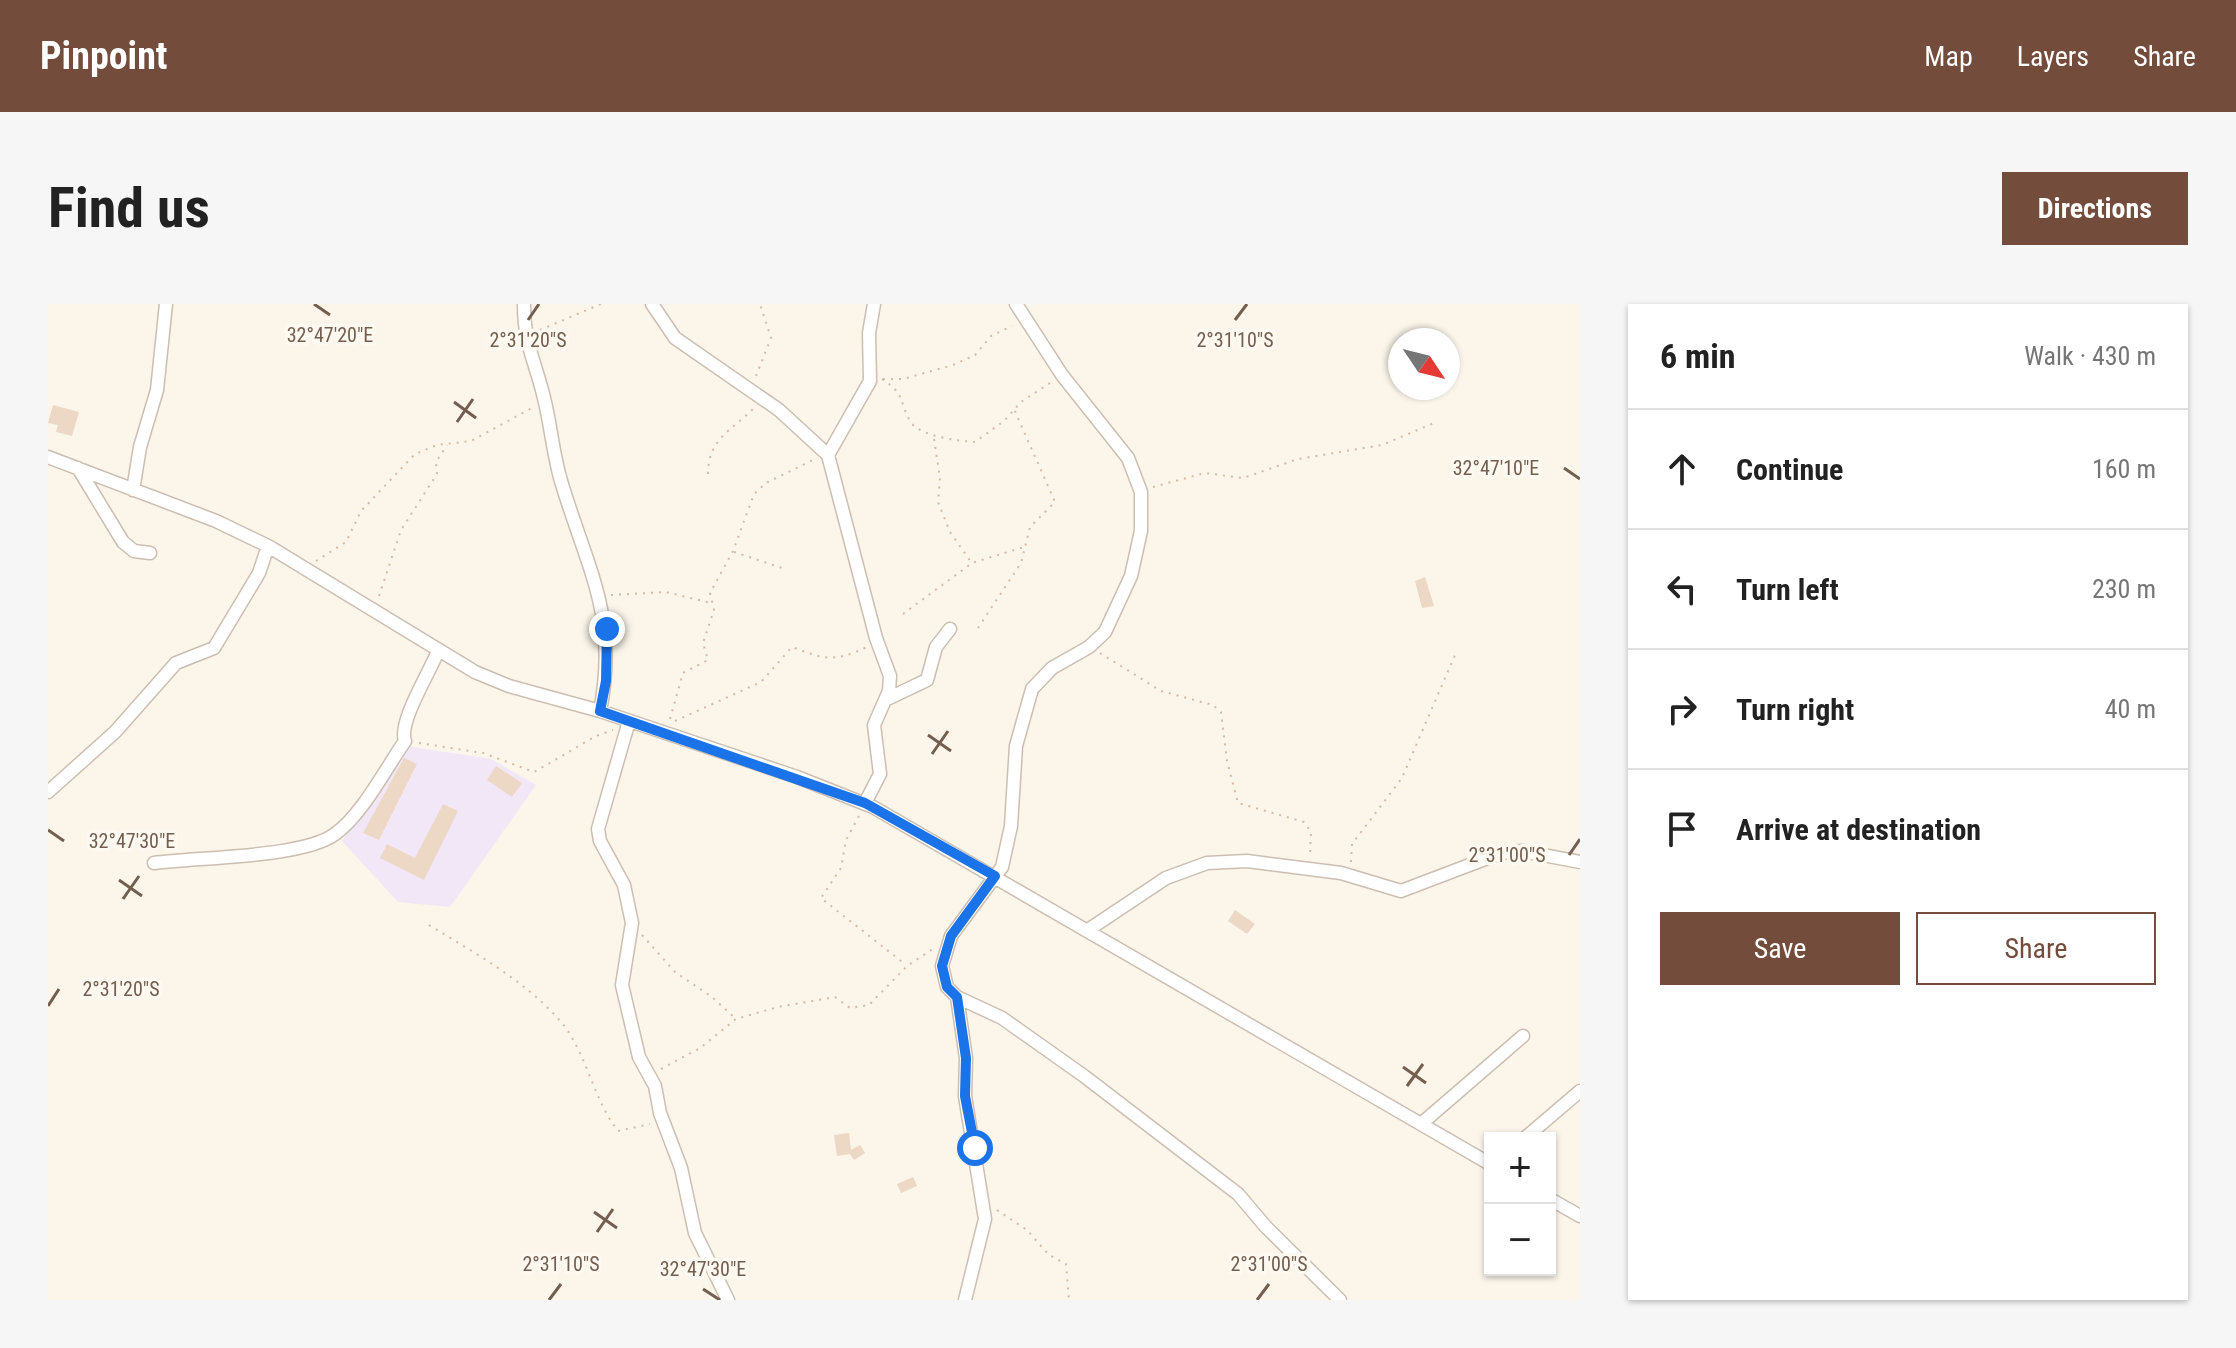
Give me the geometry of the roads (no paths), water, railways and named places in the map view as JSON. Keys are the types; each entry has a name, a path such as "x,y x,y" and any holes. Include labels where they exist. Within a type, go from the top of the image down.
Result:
{"street":[{"path":"133,490 140,447 157,390 166,304"},
{"path":"524,304 524,336 542,389 561,481 600,596 607,650 600,711"},
{"path":"652,304 675,338 759,396 828,455 890,676 885,700 874,725 880,774 865,803"},
{"path":"828,455 870,381 869,333 874,304"},
{"path":"1016,304 1062,375 1128,458 1141,492 1141,531 1131,576 1105,632 1089,647 1052,668 1032,689 1016,746 1009,837 995,876 951,936 942,966 947,987 957,997 1018,1029 1137,1114 1183,1155 1238,1194 1272,1233 1340,1300"},
{"path":"48,457 216,521 268,546 438,651 509,686 600,711 629,724 865,803 1484,1159"},
{"path":"77,467 123,542 134,551 150,553"},
{"path":"48,792 115,732 176,663 214,648 259,573 268,546"},
{"path":"885,700 897,692 925,683 936,647 950,629"},
{"path":"154,863 281,850 335,835 358,810 405,741 406,721 438,651"},
{"path":"629,724 598,836 624,885 633,926 623,992 639,1057 650,1075 662,1119 681,1168 695,1233 728,1300"},
{"path":"1088,930 1166,878 1207,863 1247,861 1307,868 1353,875 1401,891 1501,853 1522,851 1580,862"},
{"path":"957,997 966,1058 965,1096 982,1197 984,1228 965,1300"},
{"path":"1421,1124 1523,1036"},
{"path":"1532,1132 1580,1091"},
{"path":"1556,1202 1580,1216"}]}
